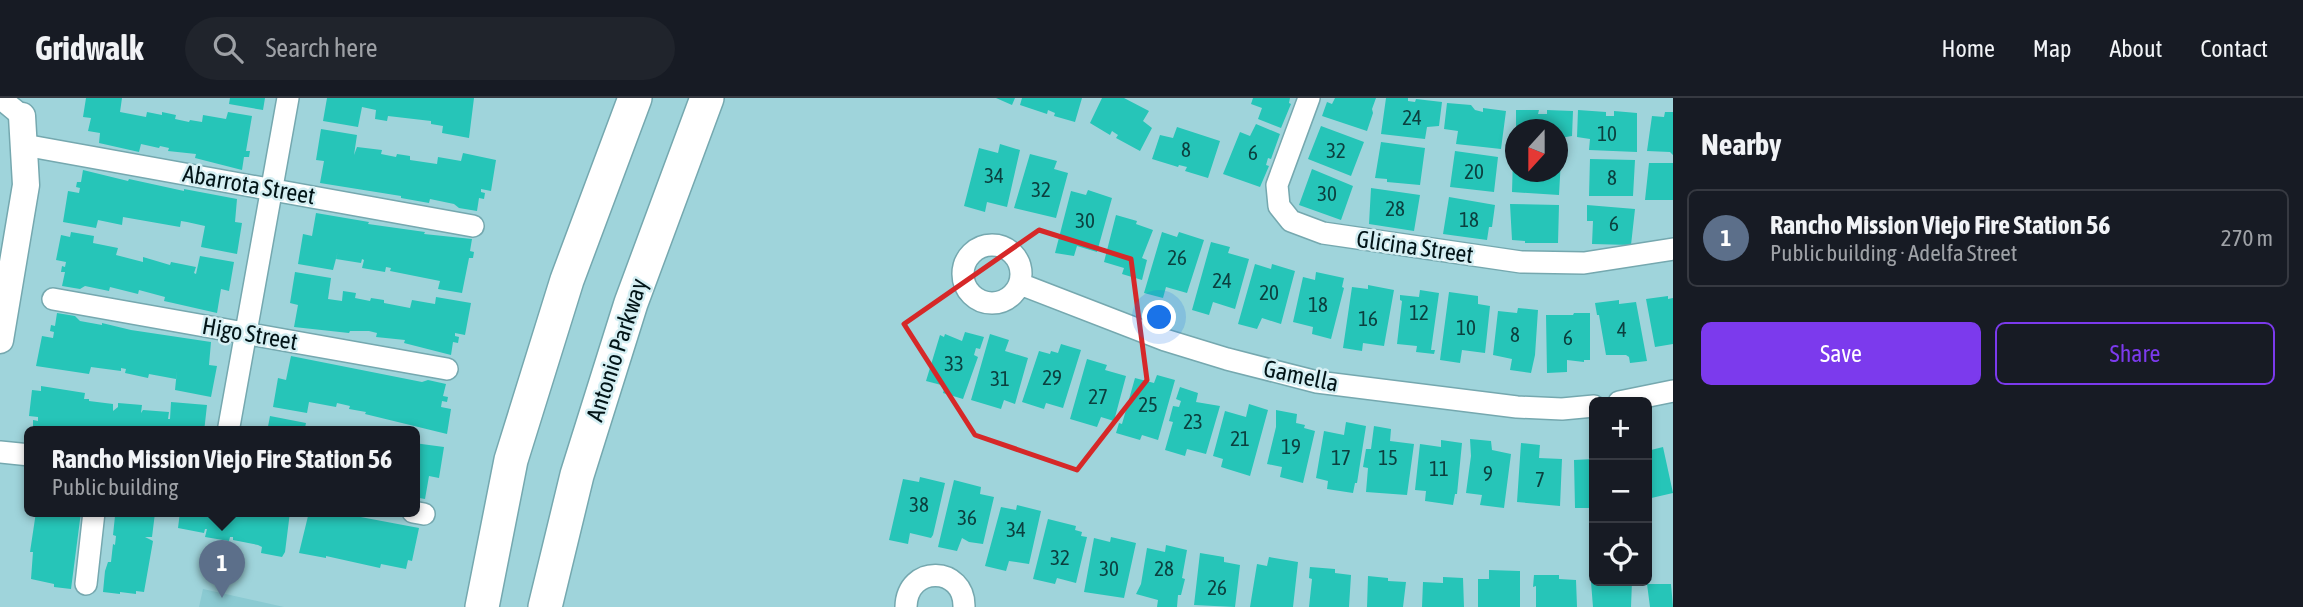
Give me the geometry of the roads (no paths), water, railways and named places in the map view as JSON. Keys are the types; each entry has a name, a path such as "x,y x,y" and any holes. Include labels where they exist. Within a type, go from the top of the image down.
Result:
{"main road":[{"path":"482,607 511,460 566,280 635,98"},
{"name":"Antonio Parkway","path":"545,607 577,475 631,303 707,98"}],"street":[{"path":"0,98 22,116 26,185 0,340"},
{"path":"230,426 288,98"},
{"name":"Glicina Street","path":"1309,98 1277,185 1279,206 1292,221 1323,233 1521,262 1584,263 1673,249"},
{"name":"Abarrota Street","path":"24,145 473,226"},
{"name":"Gamella","path":"1020,284 1165,340 1317,382 1517,407 1562,409 1589,406"},
{"name":"Higo Street","path":"53,299 447,369"},
{"path":"1644,397 1673,391"},
{"path":"0,452 24,454"},
{"path":"86,584 93,517"},
{"path":"906,607 909,590 915,583 923,578 941,575 957,585 962,592 964,607"}],"place":[{"name":"Rancho Mission Viejo Fire Station 56","path":"222,598"}]}
